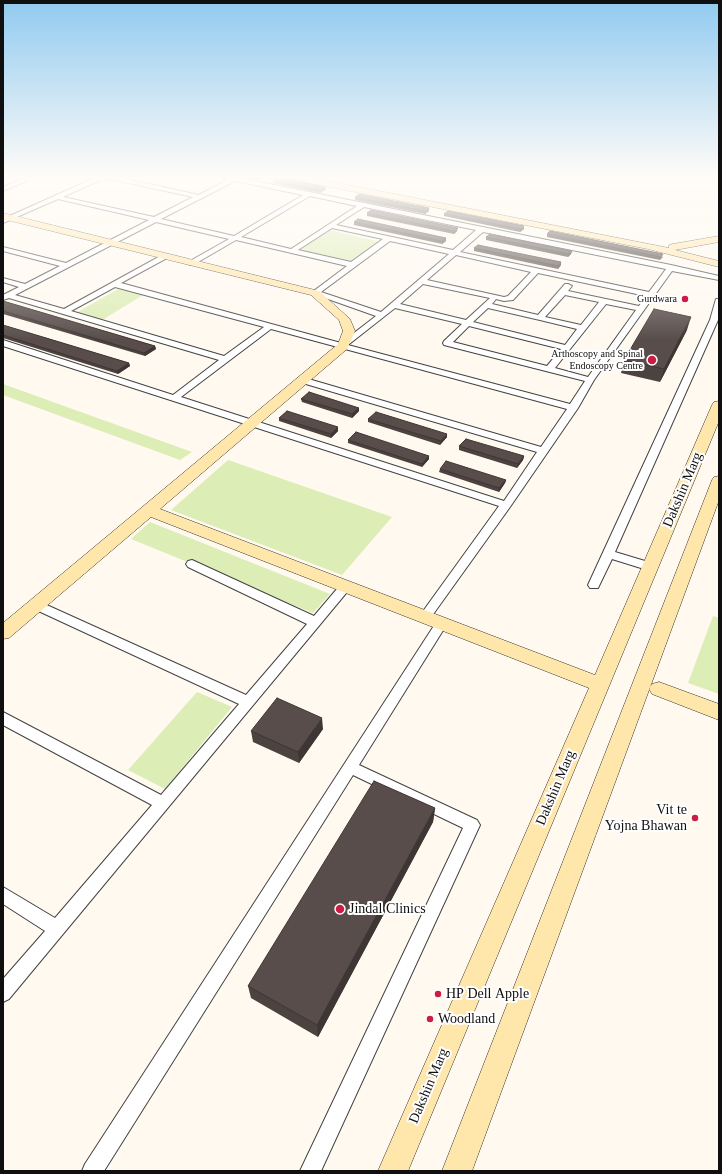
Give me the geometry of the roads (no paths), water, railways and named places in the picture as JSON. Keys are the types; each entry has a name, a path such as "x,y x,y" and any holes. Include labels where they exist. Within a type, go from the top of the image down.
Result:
{"main road":[{"path":"3,633 344,345 349,331 344,319 315,293 61,231"},
{"path":"576,231 676,250 719,254"},
{"path":"580,231 676,250 719,264"},
{"path":"676,250 719,239"},
{"path":"676,250 719,273"},
{"name":"Dakshin Marg","path":"393,1171 719,405"},
{"path":"457,1171 719,480"},
{"path":"148,510 590,681"},
{"path":"660,689 719,712"}],"street":[{"path":"6,297 132,231"},
{"path":"205,231 353,265"},
{"path":"193,263 248,231"},
{"path":"292,251 323,231"},
{"path":"354,231 651,295"},
{"path":"344,345 394,305 480,231"},
{"path":"491,231 719,278"},
{"path":"315,293 389,238"},
{"path":"3,249 66,265"},
{"path":"64,312 164,256"},
{"path":"425,617 544,451 590,380 671,267"},
{"path":"421,281 494,298 510,298 537,270"},
{"path":"540,318 575,278"},
{"path":"3,280 25,286"},
{"path":"114,284 573,408"},
{"path":"563,292 641,309"},
{"path":"315,293 382,315"},
{"path":"6,297 64,312 225,359"},
{"path":"494,298 447,343 590,380"},
{"path":"549,370 604,301"},
{"path":"594,585 716,321 719,301"},
{"path":"394,305 568,348"},
{"path":"486,305 583,328"},
{"path":"174,398 270,326"},
{"path":"3,343 506,505"},
{"path":"302,380 544,451"},
{"path":"608,554 641,564"},
{"path":"192,564 316,622"},
{"path":"3,992 346,586"},
{"path":"36,605 248,702"},
{"path":"92,1171 441,624"},
{"path":"3,718 163,802"},
{"path":"310,1171 472,825 350,767"},
{"path":"3,895 57,929"}],"place":[{"name":"Gurdwara","path":"685,299"},
{"name":"Arthoscopy and Spinal Endoscopy Centre","path":"652,360"},
{"name":"Vit te Yojna Bhawan","path":"695,818"},
{"name":"Jindal Clinics","path":"340,909"},
{"name":"HP Dell Apple","path":"438,994"},
{"name":"Woodland","path":"430,1019"}]}
